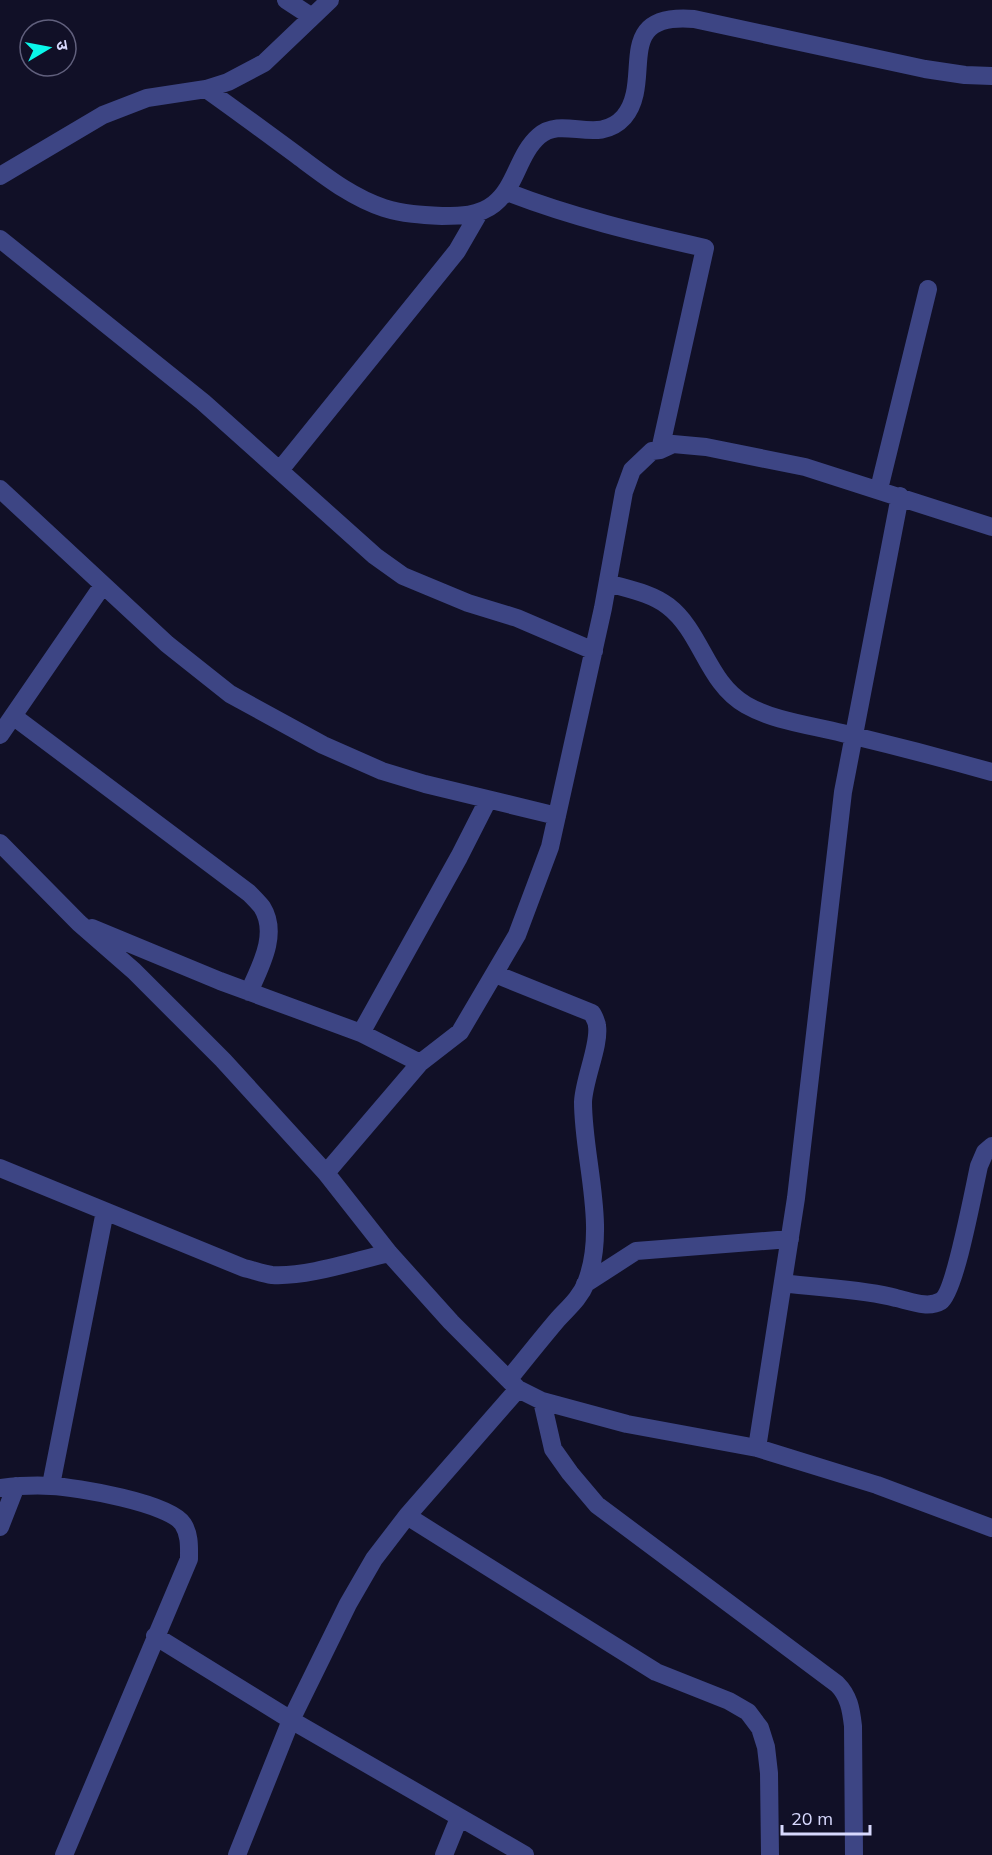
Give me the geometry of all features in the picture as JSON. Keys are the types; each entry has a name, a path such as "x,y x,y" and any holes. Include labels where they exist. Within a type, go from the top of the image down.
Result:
{"street":[{"path":"286,0 312,17"},
{"path":"0,176 103,115 147,98 206,89 228,82 264,63 330,0"},
{"path":"206,89 349,193 382,207 408,213 461,216 478,213 493,205 507,192 527,152 538,136 563,128 598,131 610,127 623,118 632,104 640,43 657,23 674,17 694,19 925,69 965,75 992,76"},
{"path":"507,192 578,216 705,248 660,450"},
{"path":"280,470 458,251 478,213"},
{"path":"0,239 194,395 375,556 403,576 468,603 517,618 594,651"},
{"path":"879,489 928,289"},
{"path":"326,1173 420,1063 460,1032 517,935 550,847 594,651 624,492 632,470 652,451 673,444 706,447 805,467 992,527"},
{"path":"0,489 167,644 230,694 323,745 381,771 557,816"},
{"path":"757,1448 796,1198 843,792 900,496"},
{"path":"608,583 648,595 667,605 684,621 724,687 744,704 765,714 992,772"},
{"path":"0,735 103,585"},
{"path":"13,716 249,893 262,907 267,923 268,944 249,992"},
{"path":"361,1033 459,857 488,800"},
{"path":"2,849 134,971 223,1060 326,1173 389,1253 451,1322 513,1384 542,1401 627,1424 757,1448 877,1485 992,1528"},
{"path":"79,922 249,992 361,1033 420,1063"},
{"path":"237,1855 291,1720 348,1604 374,1559 513,1384 576,1299 585,1284 591,1266 594,1239 593,1200 584,1101 587,1072 596,1041 597,1025 592,1013 495,974"},
{"path":"783,1283 892,1296 924,1304 934,1304 943,1300 948,1294 954,1274 980,1166 985,1152 992,1146"},
{"path":"0,1168 5,1168 244,1268 271,1275 313,1270 389,1253"},
{"path":"51,1485 105,1211"},
{"path":"585,1284 636,1251 790,1239"},
{"path":"542,1401 553,1449 597,1505 845,1692 850,1704 853,1726 854,1855"},
{"path":"0,1527 8,1487 51,1485 136,1501 165,1512 182,1522 190,1541 189,1559 64,1855"},
{"path":"407,1516 656,1672 729,1701 748,1712 760,1728 766,1747 769,1773 770,1855"},
{"path":"155,1636 291,1720 525,1855"},
{"path":"444,1855 459,1818"}]}
